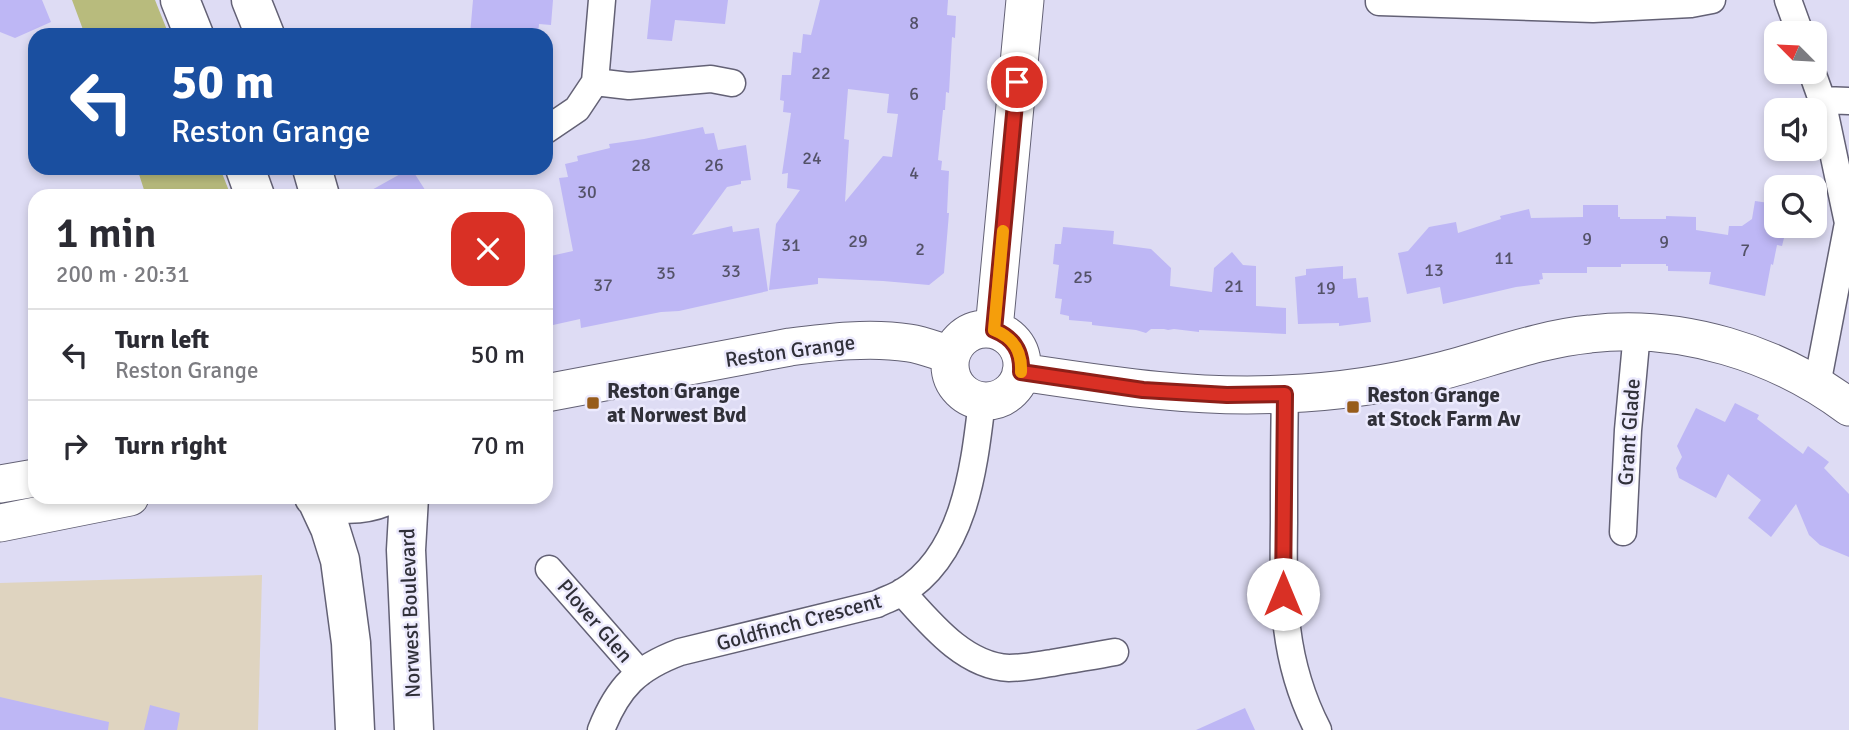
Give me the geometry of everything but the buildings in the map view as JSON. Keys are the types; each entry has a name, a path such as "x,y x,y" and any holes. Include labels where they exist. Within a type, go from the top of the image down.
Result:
{"main road":[{"path":"180,0 191,28"},
{"path":"251,0 262,28"},
{"path":"318,504 330,528 340,560 351,643 355,730"},
{"name":"Norwest Boulevard","path":"409,504 406,550 414,730"}],"street":[{"path":"553,125 577,109 595,82 602,0"},
{"path":"994,330 1025,0"},
{"path":"1379,0 1593,9 1691,4 1712,0"},
{"path":"1788,0 1796,21"},
{"path":"595,82 629,86 712,79 732,83"},
{"path":"1827,100 1849,101"},
{"path":"1817,385 1848,223 1827,124"},
{"path":"994,330 1013,341 1019,351 1021,372 1017,382 1002,397 982,401 970,397 952,380 951,355 955,345 972,331 994,330"},
{"path":"1021,372 1143,390 1227,395 1285,394 1374,385 1441,371 1539,342 1589,334 1637,332 1673,335 1747,353 1817,385 1849,407"},
{"name":"Grant Glade","path":"1623,532 1628,430 1637,332"},
{"name":"Reston Grange","path":"553,392 790,347 830,342 910,343 951,355"},
{"path":"1285,394 1283,594 1286,628 1300,690 1318,730"},
{"name":"Goldfinch Crescent","path":"601,730 623,687 658,660 680,652 877,604 902,592 926,572 944,550 956,525 976,450 982,401"},
{"path":"0,484 28,479"},
{"path":"0,523 95,504"},
{"name":"Plover Glen","path":"549,569 640,673"},
{"path":"902,592 936,630 964,652 986,663 1007,668 1029,667 1115,652"}],"shaded area":[{"path":"262,575 258,730 0,730 0,583"}],"green space":[{"path":"72,0 155,0 166,28 82,28"},
{"path":"139,175 223,175 228,189 144,189"}],"slow traffic":[{"path":"1003,231 994,330 1013,341 1019,351 1021,372"}],"place":[{"name":"Reston Grange at Norwest Bvd","path":"593,403"},
{"name":"Reston Grange at Stock Farm Av","path":"1353,407"}],"route":[{"path":"1017,82 994,330 1013,341 1019,351 1021,372 1143,390 1227,395 1285,394 1283,594"}]}
